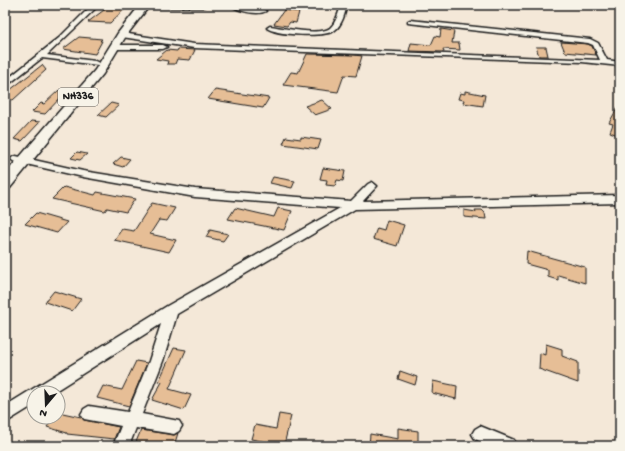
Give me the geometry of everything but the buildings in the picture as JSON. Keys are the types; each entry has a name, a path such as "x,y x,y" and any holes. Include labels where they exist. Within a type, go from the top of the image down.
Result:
{"highway":[{"name":"NH336","path":"5,184 21,159 96,63 126,18 138,5"},
{"name":"NH336","path":"5,171 21,159 99,72 122,35 145,5"}],"street":[{"path":"5,85 42,56 96,5"},
{"path":"145,5 203,5"},
{"path":"234,5 242,9 263,11"},
{"path":"270,28 302,32 329,31 337,23 344,5"},
{"path":"410,22 590,41 596,44 604,61"},
{"path":"122,35 194,46"},
{"path":"114,48 194,46 604,61 620,64"},
{"path":"42,56 96,63"},
{"path":"21,159 83,174 194,193 354,205 620,199"},
{"path":"52,385 172,310 354,205 372,186"},
{"path":"121,446 156,361 172,310"},
{"path":"5,415 26,401"},
{"path":"89,414 174,426"},
{"path":"480,434 508,446"}]}
